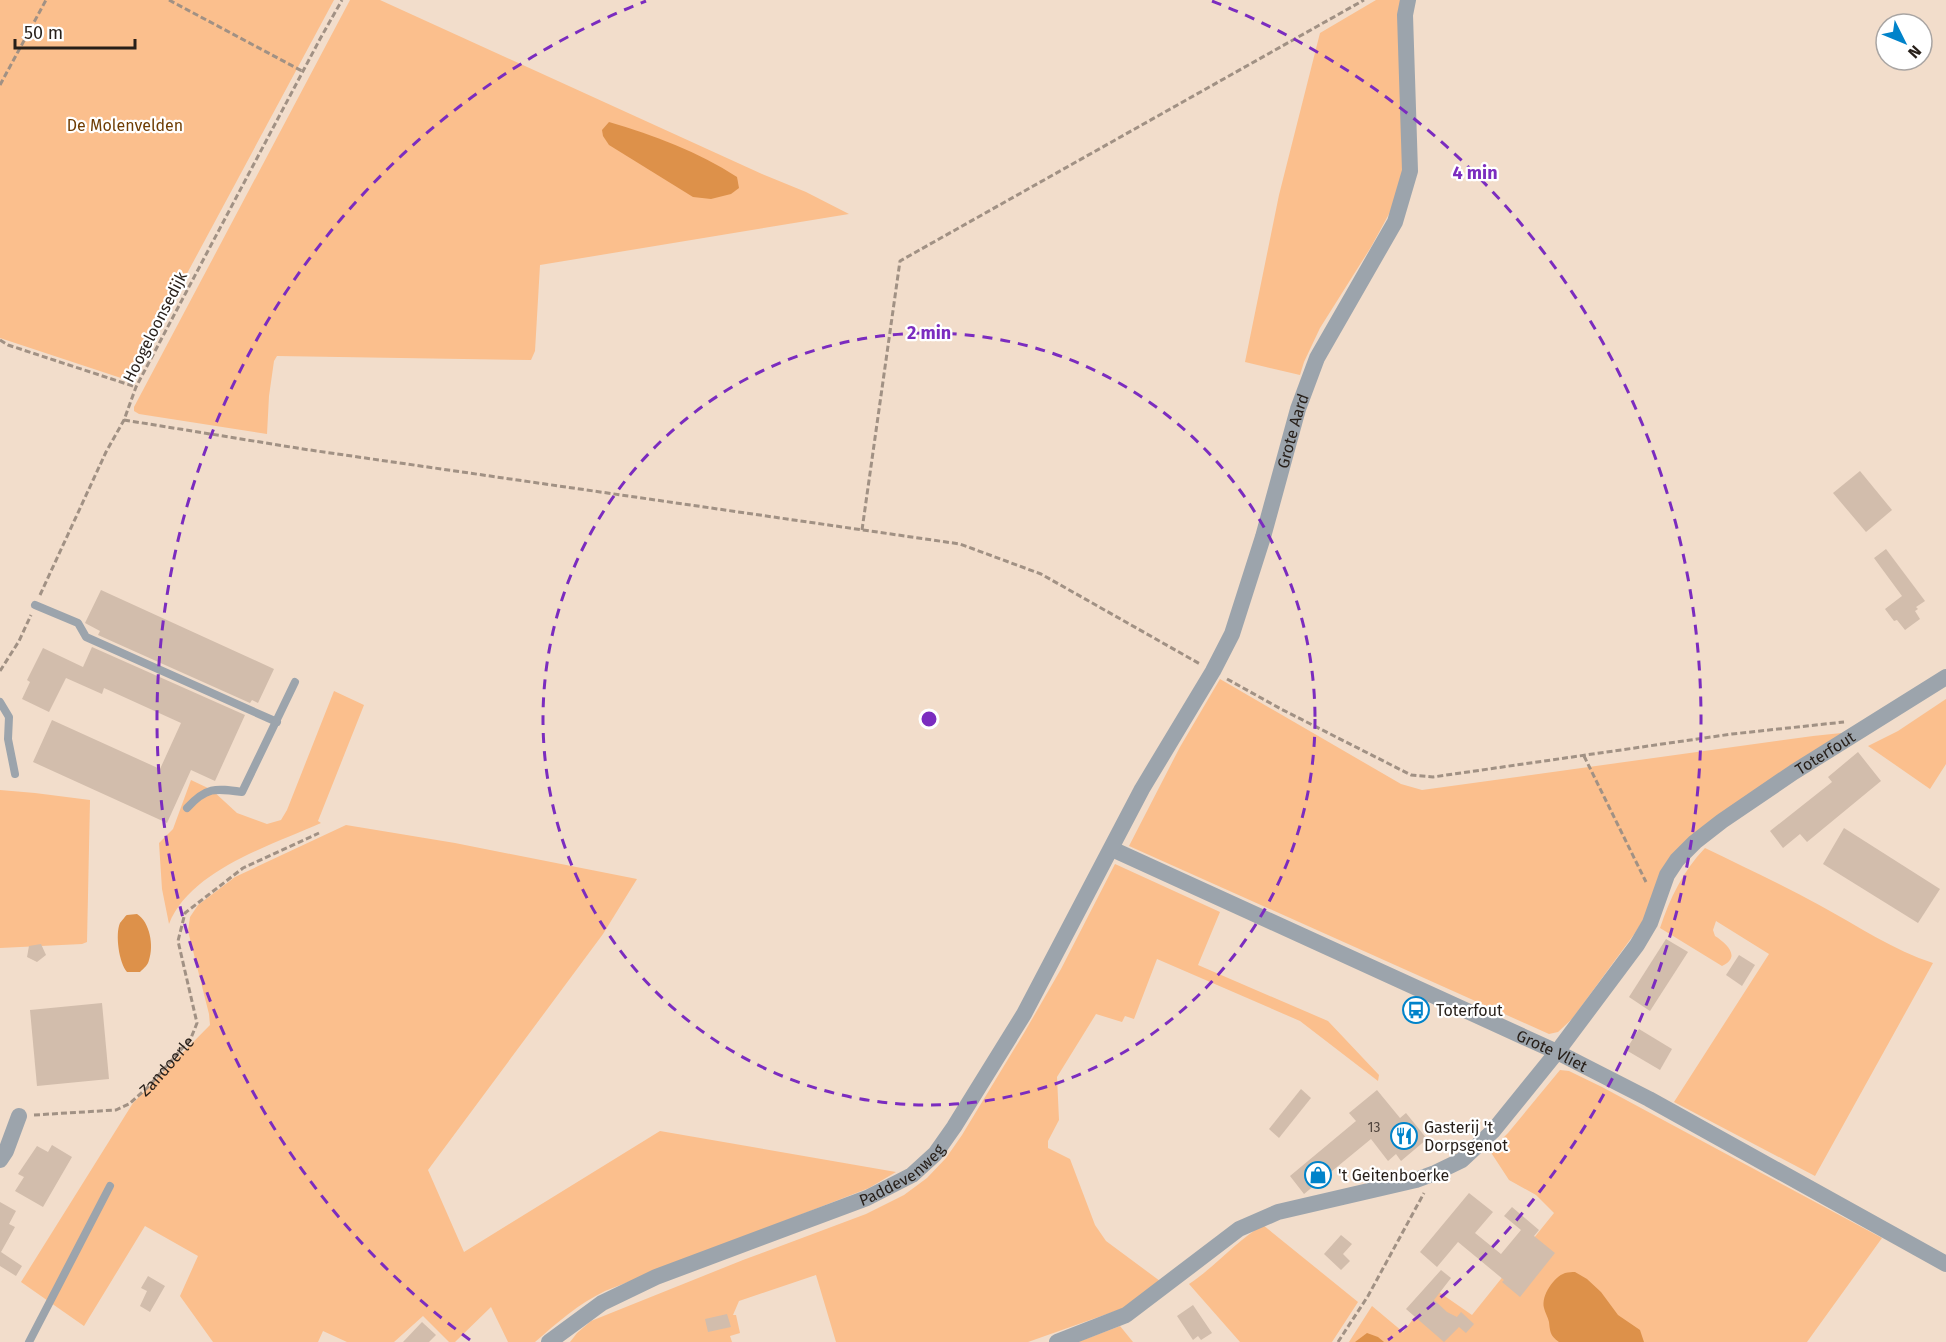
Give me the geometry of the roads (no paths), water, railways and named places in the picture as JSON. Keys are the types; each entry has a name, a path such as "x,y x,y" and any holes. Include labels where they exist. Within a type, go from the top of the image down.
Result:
{"street":[{"name":"Grote Aard","path":"1112,849 1142,789 1232,634 1263,537 1298,409 1317,357 1395,222 1410,171 1405,15 1408,0"},
{"name":"Toterfout","path":"1057,1342 1126,1315 1239,1229 1278,1212 1416,1180 1462,1160 1493,1131 1557,1052 1637,945 1650,923 1667,875 1677,860 1695,842 1722,820 1794,772 1946,677"},
{"name":"Grote Vliet","path":"1112,849 1557,1052 1648,1099 1946,1264"},
{"name":"Paddevenweg","path":"549,1342 602,1303 656,1277 867,1198 912,1175 935,1154 1024,1014 1112,849"},
{"path":"0,1160 6,1151 19,1116"}],"lane":[{"path":"35,605 78,623 86,637 277,722"},
{"path":"187,808 200,794 222,789 242,792 295,682"},
{"path":"0,702 9,717 8,739 15,774"},
{"path":"28,1342 110,1186"}],"place":[{"name":"Toterfout","path":"1416,1010"},
{"name":"Gasterij 't Dorpsgenot","path":"1404,1136"},
{"name":"'t Geitenboerke","path":"1318,1175"}],"park label":[{"name":"De Molenvelden","path":"125,125"}]}
